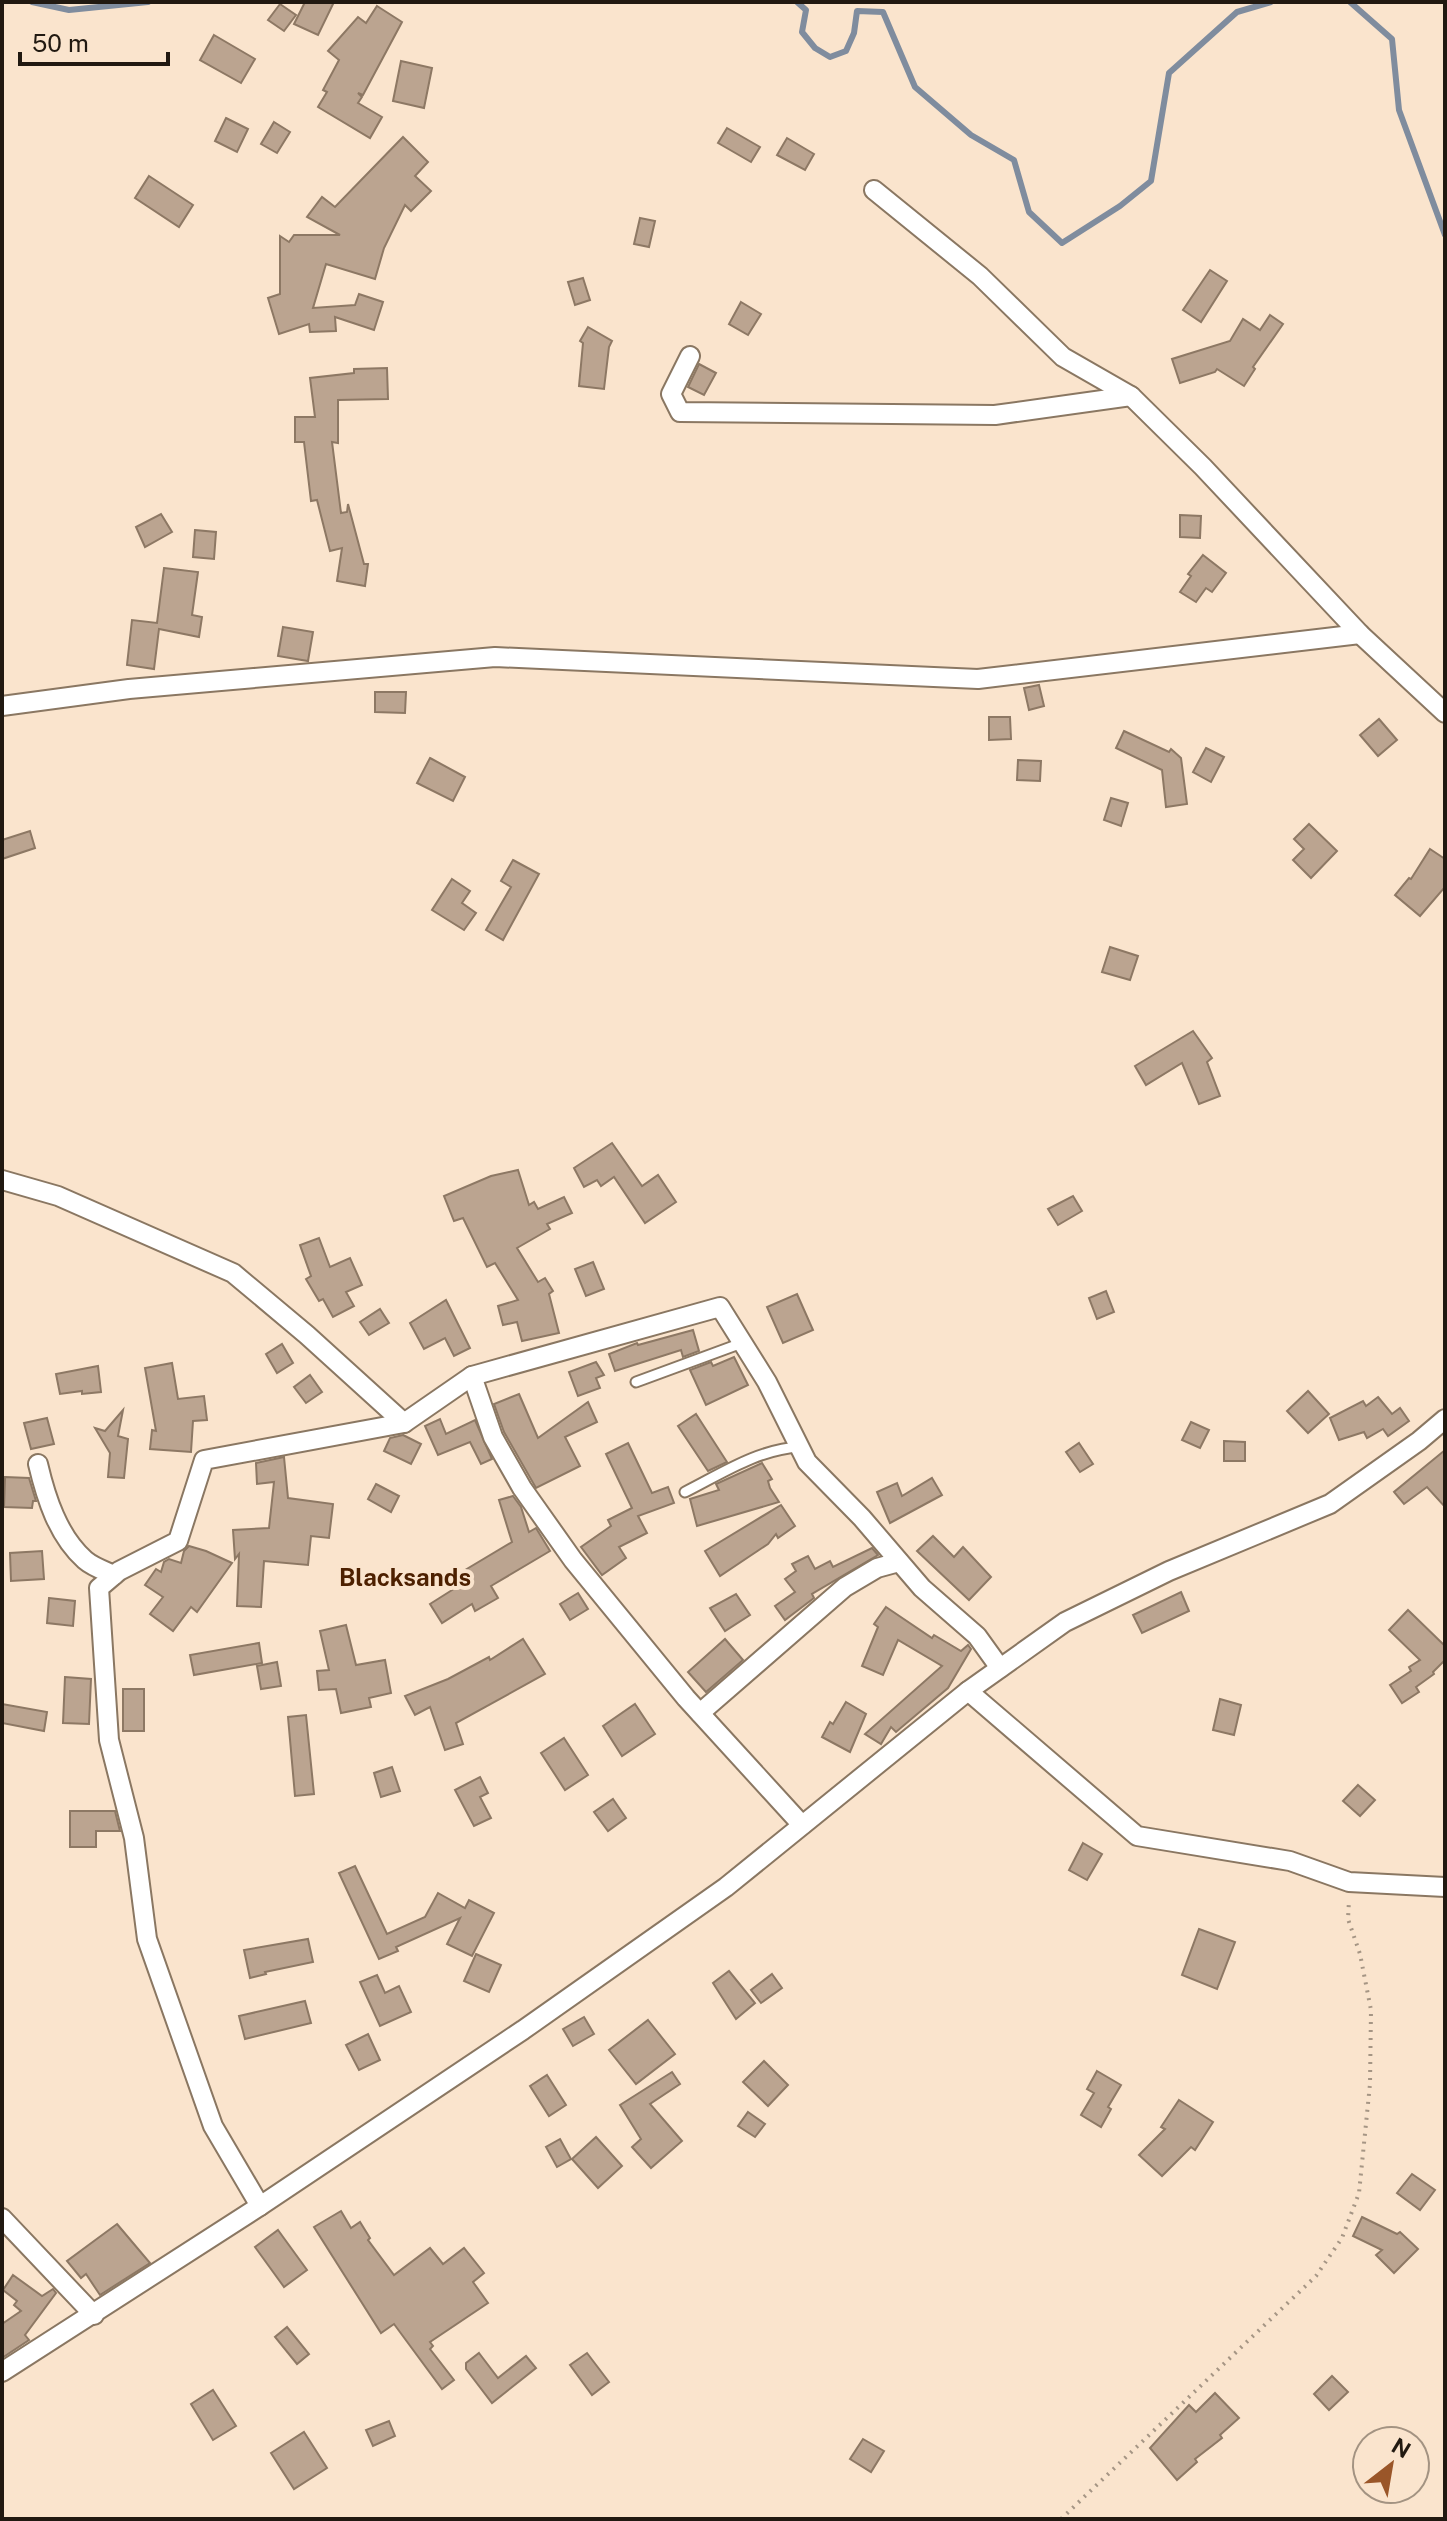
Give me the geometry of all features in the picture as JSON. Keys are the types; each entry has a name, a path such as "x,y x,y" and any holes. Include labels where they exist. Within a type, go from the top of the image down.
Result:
{"street":[{"path":"874,190 980,276 1063,357 1131,396 1203,467 1360,634 1445,713"},
{"path":"690,356 671,394 680,412 995,415 1131,396"},
{"path":"2,706 129,689 495,657 978,679 1360,634"},
{"path":"2,1180 58,1196 233,1273 404,1423"},
{"path":"260,2206 213,2126 147,1939 134,1838 109,1740 99,1588 114,1575 178,1541 204,1460 404,1423 472,1376 720,1307 767,1382 807,1462 862,1518 922,1588 977,1636 1000,1668"},
{"path":"472,1376 493,1437 522,1488 573,1560 700,1713 802,1825"},
{"path":"2,2372 260,2206 536,2021 726,1887 968,1691 1065,1622 1169,1571 1330,1504 1445,1419"},
{"path":"38,1464 44,1489 64,1536 87,1562 114,1575"},
{"path":"700,1713 845,1587 877,1568 899,1562"},
{"path":"968,1691 1137,1836 1290,1861 1349,1882 1445,1887"},
{"path":"2,2218 94,2315"}],"lane":[{"path":"636,1382 742,1343"},
{"path":"685,1492 749,1460 781,1448 800,1447"}],"path":[{"path":"1061,2519 1316,2276 1342,2238 1359,2193 1370,2084 1371,2010 1360,1954 1348,1919 1349,1882"}],"building":[{"path":"305,2 334,2 318,35 294,24"},
{"path":"280,4 296,15 284,31 268,20"},
{"path":"377,6 402,22 363,95 358,93 362,97 358,103 382,117 370,138 318,107 339,60 328,51 358,17 366,23"},
{"path":"214,35 255,59 241,83 200,60"},
{"path":"401,61 432,68 424,108 393,101"},
{"path":"226,118 248,129 237,152 215,141"},
{"path":"274,122 290,132 277,153 261,144"},
{"path":"727,128 760,147 751,162 718,143"},
{"path":"403,137 428,162 415,176 431,191 411,211 405,205 384,248 375,279 326,264 313,308 355,305 359,294 383,302 374,330 335,317 336,331 310,332 309,324 279,334 268,298 280,294 280,236 289,242 294,235 340,235 307,217 322,197 335,207"},
{"path":"787,138 814,154 805,170 777,155"},
{"path":"149,176 193,205 179,227 135,198"},
{"path":"640,218 655,221 649,247 634,244"},
{"path":"1210,270 1227,281 1201,322 1183,310"},
{"path":"583,278 590,300 575,305 568,282"},
{"path":"741,302 761,314 748,335 729,324"},
{"path":"1270,315 1283,324 1253,367 1255,369 1244,386 1217,369 1180,383 1172,359 1230,341 1243,319 1260,330"},
{"path":"588,327 612,341 604,389 579,386 583,343 580,341"},
{"path":"699,364 716,373 704,395 688,387"},
{"path":"387,368 388,399 338,400 338,443 332,442 341,513 347,512 348,504 364,564 368,564 365,586 337,581 342,548 330,551 317,500 311,501 304,442 295,442 295,417 315,417 310,378 354,373 354,369"},
{"path":"161,514 172,532 145,547 136,527"},
{"path":"1180,515 1201,516 1200,538 1180,537"},
{"path":"195,530 216,532 214,559 193,557"},
{"path":"1203,555 1226,573 1212,592 1206,588 1196,602 1180,592 1191,576 1188,574"},
{"path":"164,568 198,572 192,615 202,617 199,637 159,629 154,669 127,665 132,620 157,623"},
{"path":"283,627 313,632 308,661 278,656"},
{"path":"1039,685 1044,706 1029,710 1024,688"},
{"path":"375,692 406,692 405,713 375,712"},
{"path":"989,717 1010,717 1011,739 989,740"},
{"path":"1379,719 1397,740 1378,756 1360,735"},
{"path":"1124,731 1169,752 1171,749 1181,758 1187,804 1166,807 1162,770 1116,748"},
{"path":"1206,748 1224,757 1211,782 1193,772"},
{"path":"430,758 465,777 453,801 417,783"},
{"path":"1018,760 1041,761 1040,781 1017,780"},
{"path":"1111,798 1128,803 1121,826 1104,820"},
{"path":"1309,824 1337,851 1311,878 1293,860 1304,849 1294,839"},
{"path":"30,831 35,848 2,859 2,840"},
{"path":"1430,849 1445,859 1445,887 1420,916 1395,895 1411,879"},
{"path":"513,860 539,874 503,940 486,930 511,887 501,881"},
{"path":"452,879 470,891 462,903 476,913 464,930 432,910"},
{"path":"1110,947 1138,956 1130,980 1102,972"},
{"path":"1193,1031 1212,1058 1207,1062 1220,1096 1199,1104 1182,1063 1146,1085 1135,1066"},
{"path":"612,1143 642,1186 658,1175 676,1202 645,1223 614,1177 601,1186 597,1180 584,1187 574,1168"},
{"path":"518,1170 529,1205 534,1202 538,1209 564,1197 572,1213 547,1224 550,1229 517,1248 538,1282 545,1278 553,1291 549,1294 559,1333 522,1341 517,1322 503,1325 498,1306 518,1300 495,1263 487,1267 463,1218 454,1221 444,1196 491,1176"},
{"path":"1073,1196 1082,1211 1058,1225 1048,1209"},
{"path":"319,1238 330,1267 350,1258 362,1285 346,1292 354,1306 333,1317 306,1279 311,1276 300,1245"},
{"path":"593,1262 604,1289 586,1296 575,1269"},
{"path":"1106,1291 1114,1312 1097,1319 1089,1298"},
{"path":"797,1294 813,1330 783,1343 767,1307"},
{"path":"446,1300 470,1348 454,1356 445,1338 424,1349 410,1323"},
{"path":"380,1309 389,1323 369,1335 360,1322"},
{"path":"693,1330 699,1351 683,1357 681,1350 615,1371 609,1354 637,1343"},
{"path":"282,1344 293,1363 277,1373 266,1354"},
{"path":"734,1357 748,1385 706,1405 690,1370 711,1362 713,1366"},
{"path":"596,1362 604,1375 596,1378 600,1388 578,1396 569,1372"},
{"path":"172,1363 178,1399 204,1396 207,1420 193,1421 191,1452 150,1449 152,1430 156,1431 145,1368"},
{"path":"98,1366 101,1392 60,1394 56,1374"},
{"path":"310,1375 322,1392 306,1403 294,1387"},
{"path":"1308,1391 1329,1414 1308,1433 1287,1411"},
{"path":"519,1394 538,1438 588,1402 597,1422 565,1437 580,1466 536,1488 504,1432 494,1404"},
{"path":"1378,1397 1392,1414 1400,1408 1409,1421 1388,1436 1383,1429 1367,1438 1364,1432 1339,1440 1330,1418 1363,1401 1366,1406"},
{"path":"123,1410 118,1436 128,1439 124,1478 108,1477 110,1453 95,1428 105,1431"},
{"path":"696,1414 727,1462 708,1471 678,1426"},
{"path":"47,1418 54,1444 31,1449 24,1423"},
{"path":"440,1419 446,1434 475,1420 492,1459 481,1464 470,1442 438,1455 425,1426"},
{"path":"1191,1422 1209,1430 1200,1448 1182,1440"},
{"path":"403,1435 421,1444 411,1464 384,1451 390,1438"},
{"path":"1224,1441 1245,1442 1245,1461 1224,1461"},
{"path":"628,1443 652,1493 668,1487 674,1503 638,1516 647,1533 619,1547 626,1558 602,1575 581,1547 611,1526 608,1520 632,1508 606,1454"},
{"path":"1079,1443 1093,1464 1080,1472 1066,1452"},
{"path":"1445,1450 1445,1507 1427,1487 1404,1504 1394,1492"},
{"path":"284,1457 288,1498 333,1504 329,1538 311,1536 308,1565 264,1561 261,1607 237,1606 239,1554 235,1559 233,1530 269,1528 274,1482 257,1484 256,1463"},
{"path":"762,1463 772,1479 768,1481 770,1488 779,1502 697,1526 690,1499 719,1490 716,1484"},
{"path":"5,1477 29,1478 36,1501 33,1501 32,1508 4,1507"},
{"path":"932,1478 942,1495 890,1523 877,1492 897,1483 902,1496"},
{"path":"376,1484 399,1496 391,1512 368,1499"},
{"path":"513,1496 521,1507 529,1532 536,1528 550,1551 491,1586 498,1598 475,1611 472,1604 442,1623 430,1604 460,1585 455,1576 512,1542 499,1500"},
{"path":"781,1505 795,1526 778,1538 776,1534 768,1544 720,1576 705,1551"},
{"path":"933,1536 954,1557 963,1547 991,1577 969,1600 917,1551"},
{"path":"189,1546 232,1563 197,1612 191,1607 173,1631 150,1614 163,1597 145,1585 156,1569 161,1572 164,1562 169,1559 181,1563"},
{"path":"872,1548 878,1555 812,1594 814,1598 785,1620 775,1606 795,1592 785,1579 796,1571 792,1564 808,1556 815,1569 830,1561 833,1567"},
{"path":"42,1551 44,1579 11,1581 10,1553"},
{"path":"1181,1592 1189,1611 1142,1633 1133,1615"},
{"path":"578,1593 588,1609 570,1620 560,1604"},
{"path":"736,1594 750,1615 725,1631 710,1608"},
{"path":"49,1598 75,1601 73,1626 47,1623"},
{"path":"886,1607 932,1638 934,1635 961,1651 968,1645 971,1649 948,1688 896,1732 891,1727 881,1744 865,1734 942,1666 898,1640 883,1675 862,1666 878,1627 874,1624"},
{"path":"1408,1610 1445,1646 1445,1660 1434,1674 1416,1687 1419,1692 1402,1703 1390,1685 1411,1671 1409,1667 1420,1660 1389,1630"},
{"path":"346,1625 356,1665 385,1660 391,1693 369,1698 371,1707 341,1713 336,1689 319,1690 317,1671 329,1670 320,1631"},
{"path":"523,1639 545,1674 456,1723 463,1744 445,1750 430,1707 415,1715 405,1696 448,1679 489,1657 490,1660"},
{"path":"725,1639 743,1660 706,1692 688,1672"},
{"path":"259,1643 262,1663 194,1675 190,1655"},
{"path":"277,1662 281,1686 261,1689 257,1666"},
{"path":"65,1677 91,1679 89,1724 63,1723"},
{"path":"123,1689 144,1689 144,1731 123,1731"},
{"path":"1220,1699 1241,1705 1234,1735 1213,1730"},
{"path":"846,1702 866,1714 850,1752 822,1737"},
{"path":"2,1704 47,1712 44,1731 2,1723"},
{"path":"635,1704 655,1734 622,1756 603,1726"},
{"path":"306,1715 314,1794 295,1796 288,1717"},
{"path":"564,1738 588,1775 565,1790 541,1753"},
{"path":"392,1767 400,1791 381,1797 374,1773"},
{"path":"480,1777 488,1793 480,1797 491,1818 474,1826 455,1790"},
{"path":"1358,1785 1375,1800 1360,1816 1343,1801"},
{"path":"613,1799 626,1818 608,1831 594,1812"},
{"path":"70,1811 115,1811 120,1831 96,1831 96,1847 70,1847"},
{"path":"1083,1843 1102,1854 1087,1880 1069,1870"},
{"path":"355,1866 387,1934 425,1917 438,1893 465,1908 469,1900 494,1913 472,1956 447,1944 460,1918 396,1947 398,1951 379,1959 339,1873"},
{"path":"1199,1929 1235,1942 1217,1989 1182,1975"},
{"path":"308,1939 313,1962 250,1978 244,1950"},
{"path":"476,1954 501,1965 489,1992 464,1981"},
{"path":"729,1971 755,2003 736,2019 713,1983"},
{"path":"772,1974 782,1988 761,2003 751,1990"},
{"path":"377,1975 385,1993 399,1986 411,2012 380,2026 360,1982"},
{"path":"305,2001 311,2023 245,2039 239,2016"},
{"path":"584,2017 594,2034 573,2046 563,2029"},
{"path":"648,2020 675,2054 636,2084 609,2050"},
{"path":"368,2034 380,2060 359,2070 346,2045"},
{"path":"764,2061 788,2085 768,2106 743,2082"},
{"path":"1097,2071 1121,2085 1101,2127 1081,2115 1094,2093 1087,2089"},
{"path":"672,2072 680,2084 650,2104 682,2141 651,2168 632,2147 641,2139 620,2105"},
{"path":"547,2075 566,2105 549,2116 530,2086"},
{"path":"1179,2100 1213,2122 1195,2150 1191,2147 1162,2176 1139,2155 1165,2129 1161,2127"},
{"path":"748,2112 765,2124 755,2137 738,2126"},
{"path":"596,2137 622,2166 598,2188 572,2159"},
{"path":"560,2139 571,2159 557,2167 546,2147"},
{"path":"1412,2174 1435,2190 1420,2210 1397,2193"},
{"path":"341,2211 351,2228 360,2222 370,2238 368,2240 394,2275 430,2248 443,2264 464,2248 484,2273 473,2282 488,2303 430,2342 433,2346 430,2349 454,2380 442,2389 394,2324 381,2333 314,2227"},
{"path":"1362,2217 1397,2234 1400,2232 1418,2249 1394,2273 1376,2255 1382,2250 1353,2236"},
{"path":"117,2224 150,2263 100,2295 86,2274 81,2278 67,2261"},
{"path":"278,2230 307,2270 284,2287 255,2247"},
{"path":"13,2275 42,2296 53,2289 56,2293 25,2335 29,2340 2,2358 2,2324 21,2311 14,2305 17,2301 3,2290"},
{"path":"287,2327 309,2354 297,2364 275,2337"},
{"path":"479,2353 498,2378 526,2356 536,2368 492,2403 466,2369 466,2363"},
{"path":"587,2353 609,2382 592,2395 570,2365"},
{"path":"1332,2376 1348,2392 1329,2410 1314,2394"},
{"path":"213,2390 236,2426 213,2440 191,2404"},
{"path":"1215,2393 1239,2418 1177,2480 1150,2448 1189,2405 1196,2412"},
{"path":"389,2421 395,2436 373,2446 366,2430"},
{"path":"304,2432 327,2468 294,2489 271,2453"},
{"path":"863,2439 884,2451 871,2472 850,2459"}],"waterway":[{"path":"32,2 69,10 148,2"},
{"path":"797,2 806,10 802,32 815,48 830,57 846,51 854,33 857,11 883,12 915,87 971,135 1014,160 1029,212 1062,243 1120,206 1151,181 1169,73 1237,12 1271,2"},
{"path":"1350,2 1392,39 1399,110 1445,235"}],"district":[{"name":"Blacksands","path":"405,1578"}]}
